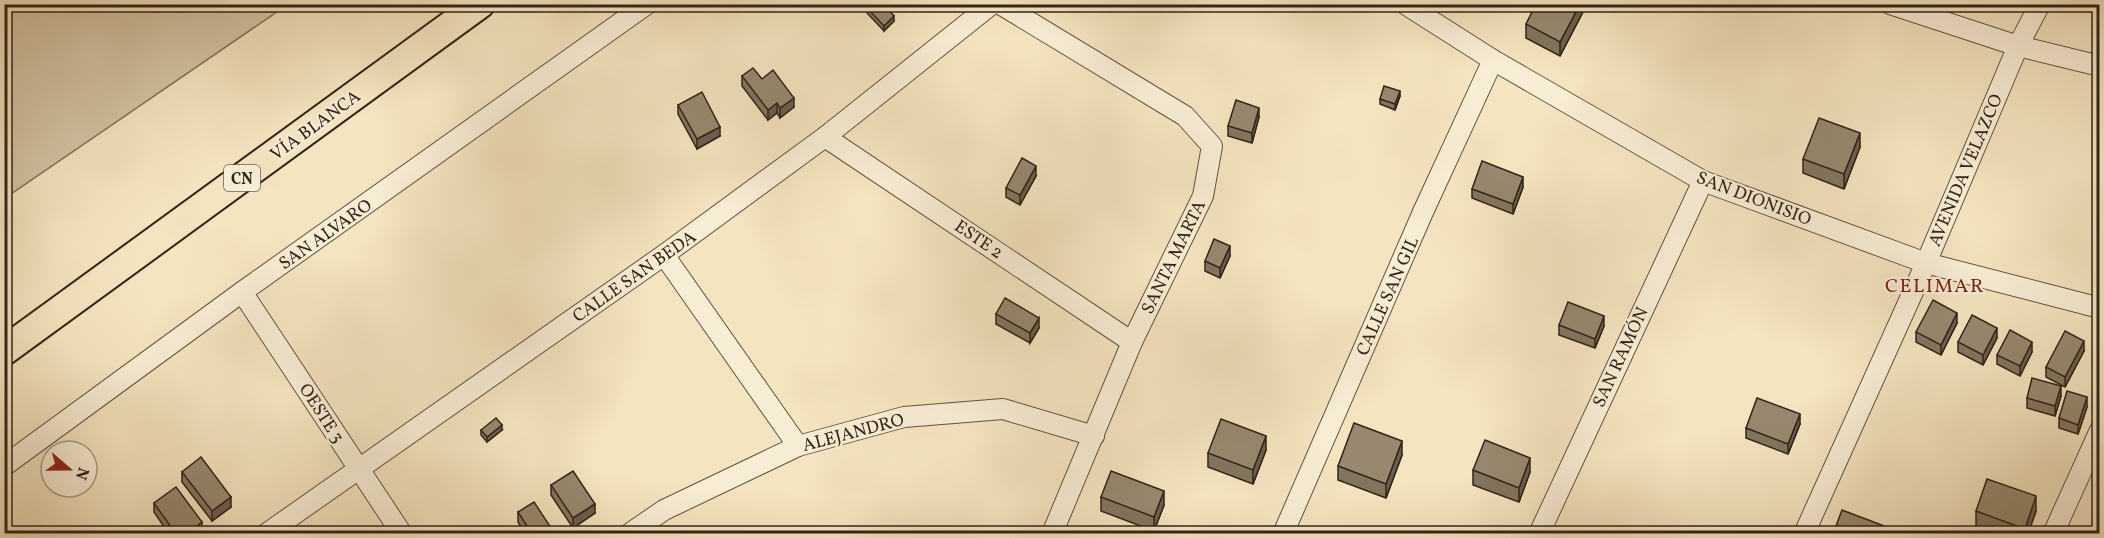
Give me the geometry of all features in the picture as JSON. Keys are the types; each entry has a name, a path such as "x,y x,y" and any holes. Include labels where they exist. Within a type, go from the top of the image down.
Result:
{"highway":[{"name":"VÍA BLANCA","path":"4,351 480,4"}],"street":[{"name":"SAN ALVARO","path":"4,466 242,292 648,4"},
{"name":"CALLE SAN BEDA","path":"266,534 664,255 825,137 992,4"},
{"name":"SANTA MARTA","path":"1000,4 1185,116 1212,146 1203,196 1132,342 1052,534"},
{"name":"SAN DIONISIO","path":"1406,4 1493,60 1702,181 1926,263 2100,308"},
{"path":"1890,4 2018,46 2100,66"},
{"name":"AVENIDA VELAZCO","path":"1804,534 1926,263 2018,46 2040,4"},
{"name":"CALLE SAN GIL","path":"1283,534 1423,212 1493,60"},
{"name":"ESTE 2","path":"825,137 1132,342"},
{"name":"SAN RAMÓN","path":"1539,534 1702,181"},
{"path":"664,255 798,446"},
{"name":"OESTE 3","path":"242,292 402,534"},
{"name":"ALEJANDRO","path":"629,534 664,510 798,446 904,417 1003,409 1094,436"},
{"path":"2053,534 2100,430"}],"shaded area":[{"path":"5,4 287,4 287,5 5,198"}],"building":[{"path":"870,4 883,4 894,16 884,26 867,8"},
{"path":"1536,4 1580,4 1560,42 1526,24"},
{"path":"753,68 762,79 773,70 794,98 780,108 777,103 768,110 742,76"},
{"path":"1384,86 1400,91 1395,104 1380,99"},
{"path":"702,92 720,127 697,139 678,105"},
{"path":"1236,100 1259,108 1252,133 1228,126"},
{"path":"1819,118 1860,133 1844,174 1803,159"},
{"path":"1022,158 1036,166 1020,195 1006,188"},
{"path":"1482,161 1523,177 1513,204 1472,189"},
{"path":"1214,239 1230,246 1220,268 1205,261"},
{"path":"1005,298 1039,318 1030,333 996,314"},
{"path":"1933,300 1957,313 1941,345 1916,332"},
{"path":"1568,302 1604,316 1595,339 1559,325"},
{"path":"1972,315 1997,328 1983,355 1958,342"},
{"path":"2010,330 2032,342 2020,366 1997,355"},
{"path":"2065,331 2084,341 2065,377 2046,367"},
{"path":"2032,378 2061,386 2055,406 2027,398"},
{"path":"2067,391 2087,397 2078,425 2059,418"},
{"path":"1757,398 1800,414 1788,444 1746,428"},
{"path":"496,418 502,425 487,437 481,430"},
{"path":"1221,419 1266,436 1253,470 1208,453"},
{"path":"1354,423 1402,441 1386,484 1338,466"},
{"path":"1485,440 1530,458 1519,488 1473,470"},
{"path":"201,457 231,497 212,511 182,472"},
{"path":"573,471 595,504 573,518 551,485"},
{"path":"1111,471 1164,491 1154,517 1101,497"},
{"path":"1987,479 2036,496 2025,529 1976,511"},
{"path":"176,487 202,522 186,534 176,534 154,503"},
{"path":"534,502 555,534 532,534 518,512"},
{"path":"1842,510 1892,529 1890,534 1833,534"}],"district":[{"name":"CELIMAR","path":"1935,285"}]}
